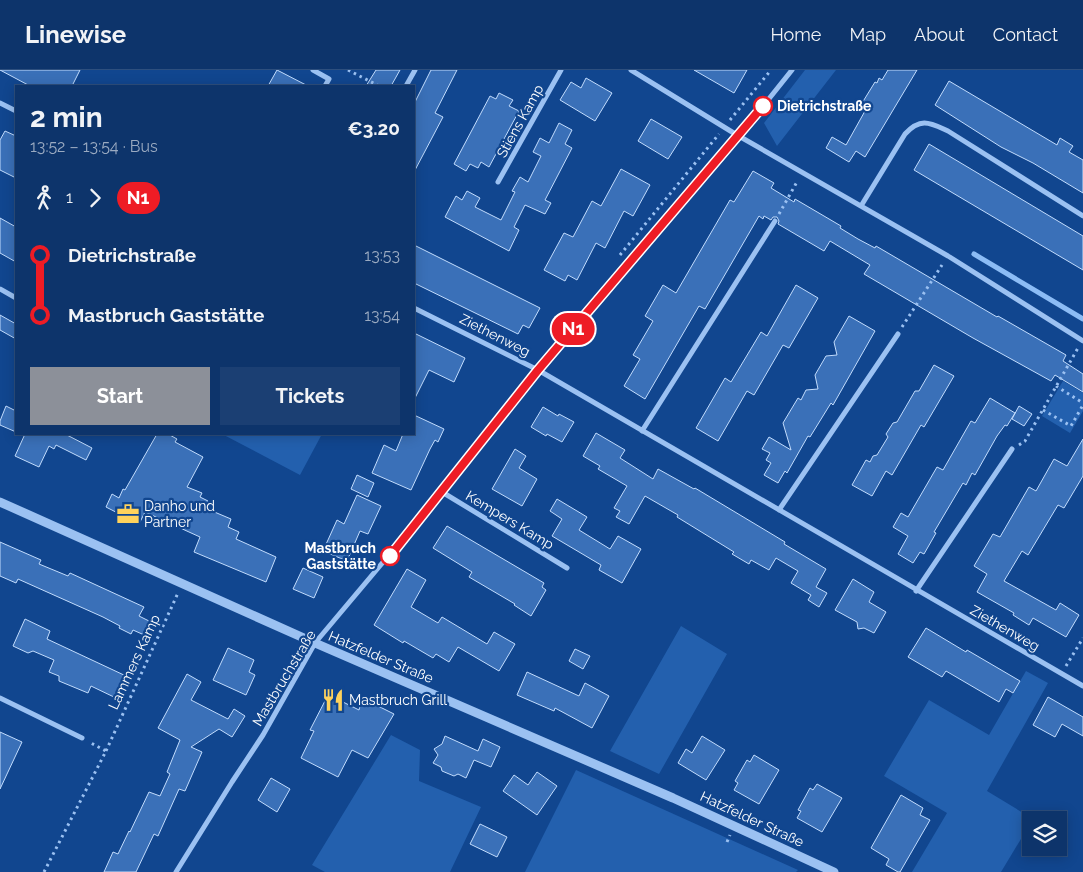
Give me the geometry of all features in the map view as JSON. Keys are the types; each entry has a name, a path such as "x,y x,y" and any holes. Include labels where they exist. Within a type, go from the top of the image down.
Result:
{"street":[{"path":"313,70 329,78 326,85"},
{"path":"407,85 415,70"},
{"name":"Stiens Kamp","path":"498,182 561,70"},
{"path":"631,70 737,135 948,256 1083,341"},
{"name":"Mastbruchstraße","path":"176,872 263,735 315,643 442,492 538,370 792,70"},
{"path":"0,103 15,110"},
{"path":"862,206 905,134 912,126 920,123 929,123 948,131 1083,216"},
{"path":"642,431 775,221"},
{"path":"0,289 15,297"},
{"name":"Ziethenweg","path":"415,308 538,370 1083,686"},
{"path":"779,510 898,334"},
{"path":"916,590 1012,449"},
{"name":"Kempers Kamp","path":"442,492 567,568"},
{"name":"Hatzfelder Straße","path":"0,502 315,643 673,798 834,872"},
{"path":"0,698 82,738"}],"path":[{"path":"348,70 377,85"},
{"path":"775,221 803,172"},
{"path":"898,334 948,256"},
{"path":"1012,449 1025,442 1083,341"},
{"path":"1043,410 1071,426 1083,404 1056,386"},
{"name":"Lammers Kamp","path":"44,872 106,750 182,583"},
{"path":"1062,673 1083,638"},
{"path":"82,738 106,750"}],"shaded area":[{"path":"805,70 836,70 777,146 764,123"},
{"path":"1063,381 1083,393 1083,411 1070,433 1042,416"},
{"path":"224,435 321,435 300,475"},
{"path":"681,626 727,654 659,774 610,751"},
{"path":"1026,671 1048,683 987,791 1022,812 1022,837 1001,872 912,872 947,813 884,776 929,700 989,735"},
{"path":"391,735 420,750 419,781 481,807 450,872 325,872 312,865"},
{"path":"576,770 798,870 796,872 525,872"}],"building":[{"path":"0,70 80,70 72,85 28,85"},
{"path":"277,70 306,85 269,85"},
{"path":"376,70 400,70 392,85 367,85"},
{"path":"431,70 457,70 435,113 443,117 415,170 415,102"},
{"path":"694,70 747,70 734,93"},
{"path":"888,70 917,70 865,157 856,151 849,162 826,148 832,137 846,145 865,111 859,108 875,82 877,83 879,78 882,80"},
{"path":"586,78 612,93 595,121 560,100 571,82 581,88"},
{"path":"949,81 1057,145 1060,138 1073,146 1069,152 1083,160 1083,193 1033,163 1001,147 935,105"},
{"path":"499,93 513,100 509,106 519,111 489,167 481,162 478,168 470,164 466,171 454,164 490,96 496,99"},
{"path":"651,119 682,137 668,159 638,141"},
{"path":"559,123 572,130 565,144 572,148 545,200 551,203 545,214 525,205 514,227 519,230 509,251 445,217 456,196 462,200 467,191 480,198 475,207 501,220 515,192 512,191 520,177 528,182 541,156 533,152 540,138 549,143"},
{"path":"5,131 15,136 15,178 0,170 0,140"},
{"path":"929,144 1083,236 1083,270 914,170"},
{"path":"621,169 650,185 633,216 624,211 605,248 596,243 577,280 568,275 565,281 544,270 564,233 573,237 592,201 601,206"},
{"path":"753,171 774,183 771,188 794,202 795,199 841,226 840,228 858,239 875,248 876,246 1066,355 1063,361 1083,374 1083,392 1055,375 1051,381 864,274 870,265 830,241 824,251 778,224 777,217 773,217 771,220 764,216 763,219 759,216 705,309 699,306 645,399 624,386 640,359 633,355 653,321 645,316 663,285 676,293 730,200 734,202"},
{"path":"0,218 15,226 15,261 0,253"},
{"path":"415,246 540,308 529,328 523,325 518,334 415,283"},
{"path":"796,285 818,298 789,348 783,345 754,395 747,391 718,441 696,428 725,378 731,382 761,332 767,336"},
{"path":"0,315 15,323 15,338 0,330"},
{"path":"849,316 875,331 833,405 831,403 810,437 808,436 787,473 785,471 778,483 764,475 771,463 766,460 770,453 762,449 769,437 791,450 783,423 798,398 801,400 806,390 818,389 815,375 826,356 837,355 834,342"},
{"path":"415,333 465,358 454,382 429,370 415,398"},
{"path":"934,365 954,376 924,427 921,425 892,475 886,471 872,496 852,485 866,460 870,462 873,456 877,455 888,437 886,434 893,423 897,422 915,391 919,391"},
{"path":"990,398 1015,413 1007,426 1005,425 997,436 975,475 972,473 966,485 963,483 934,532 936,533 924,554 920,552 913,563 898,554 908,536 893,527 901,513 908,517 937,467 943,470 971,421 975,423"},
{"path":"6,406 15,410 15,432 0,425"},
{"path":"1019,406 1032,414 1024,426 1012,419"},
{"path":"543,407 558,416 559,414 574,422 562,442 547,434 546,436 531,427"},
{"path":"415,415 444,429 438,442 435,440 430,449 411,490 372,473 384,445 396,451 403,435 415,435"},
{"path":"596,433 625,450 620,458 653,479 658,469 695,488 826,569 816,587 827,593 819,607 808,600 811,595 791,583 798,571 776,558 769,570 751,560 749,564 732,554 734,552 677,517 678,515 645,496 629,524 616,517 620,511 614,508 627,486 598,469 600,466 583,456"},
{"path":"25,435 67,435 92,448 86,460 56,445 54,449 49,446 39,467 15,456"},
{"path":"156,435 170,435 177,439 175,442 203,457 187,487 202,493 200,497 208,501 205,508 231,519 228,527 239,532 236,539 276,557 266,582 194,552 200,537 145,512 139,524 106,507 112,494 119,498 123,489 125,490"},
{"path":"1083,439 1083,476 1064,508 1058,505 1028,555 1022,551 1004,581 1056,610 1060,603 1079,615 1066,637 1033,618 1029,625 1013,615 1014,613 977,592 987,574 974,566 993,534 1000,537 1029,487 1036,491 1054,459 1067,466"},
{"path":"515,449 526,456 519,468 537,479 522,506 492,489"},
{"path":"357,475 374,483 368,497 351,489"},
{"path":"357,495 381,506 368,534 360,531 347,561 323,551 337,520 344,524"},
{"path":"557,499 587,517 579,530 610,549 618,536 641,549 622,583 599,570 601,565 552,536 562,519 550,511"},
{"path":"447,526 544,583 542,587 546,590 531,616 515,604 469,577 472,572 433,548"},
{"path":"0,542 41,560 39,564 68,576 70,573 144,607 139,616 157,625 151,638 133,630 131,634 103,617 18,579 16,583 0,576"},
{"path":"303,568 323,577 314,598 293,589"},
{"path":"407,569 426,580 411,607 438,623 442,617 487,644 494,632 515,644 499,671 458,647 449,662 436,654 433,658 404,641 403,643 374,625"},
{"path":"853,579 874,592 869,602 886,612 874,633 864,628 858,629 857,622 835,610"},
{"path":"25,619 50,631 47,639 126,676 116,698 91,686 88,693 59,681 59,676 49,672 54,660 33,651 28,653 13,646"},
{"path":"926,628 1020,681 1013,693 1006,689 999,702 946,671 942,677 908,657"},
{"path":"228,648 254,660 249,672 255,675 246,695 213,680"},
{"path":"575,649 590,656 583,669 569,661"},
{"path":"527,672 579,696 585,683 609,696 592,728 555,708 554,711 517,695"},
{"path":"187,674 201,682 191,700 228,719 234,709 245,716 232,737 219,729 191,747 202,752 185,791 179,789 158,836 154,834 136,872 104,872 113,852 118,854 149,792 160,796 170,774 167,772 180,740 158,728"},
{"path":"331,696 359,710 362,698 394,714 368,758 352,750 338,777 301,758 314,731 310,730 327,697 330,698"},
{"path":"1048,697 1083,717 1083,736 1062,724 1055,737 1033,725"},
{"path":"0,732 22,742 0,789"},
{"path":"445,736 478,751 483,739 500,747 491,767 474,760 466,778 458,774 454,776 442,771 441,767 433,763 438,755 434,749 442,744"},
{"path":"702,736 725,750 706,780 678,763 686,749 692,753"},
{"path":"754,755 779,770 759,804 734,790 738,783 735,781 747,760 750,762"},
{"path":"537,772 557,786 537,815 503,791 514,775 528,785"},
{"path":"271,778 290,789 277,812 258,800"},
{"path":"817,784 842,798 822,832 797,818 801,811 798,810 810,788 813,790"},
{"path":"901,795 923,808 920,815 930,820 900,872 898,872 886,865 889,859 871,848"},
{"path":"480,824 507,837 497,857 470,844"}],"waterway":[{"path":"974,254 1083,319"}],"bus line":[{"name":"N1","path":"390,556 538,370 763,106"}],"place":[{"name":"Dietrichstraße","path":"763,106"},
{"name":"Danho und Partner","path":"128,514"},
{"name":"Mastbruch Gaststätte","path":"390,556"},
{"name":"Mastbruch Grill","path":"333,700"}]}
